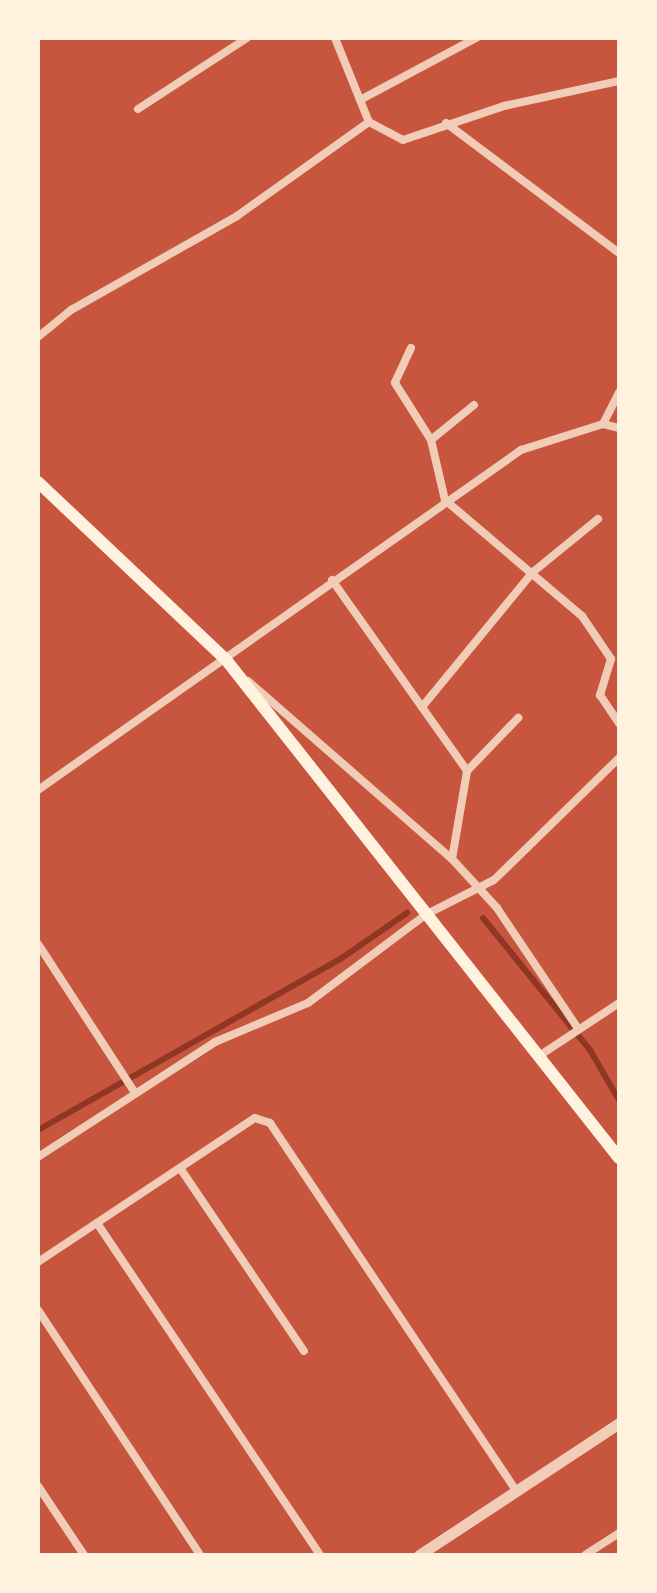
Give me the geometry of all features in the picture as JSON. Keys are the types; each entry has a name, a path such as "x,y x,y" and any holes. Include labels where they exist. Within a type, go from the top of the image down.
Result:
{"main road":[{"path":"38,482 227,661 619,1158"}],"street":[{"path":"138,109 247,38"},
{"path":"335,38 369,122 403,140 446,123 619,81"},
{"path":"360,100 476,38"},
{"path":"38,337 71,310 237,216 369,122"},
{"path":"446,123 619,253"},
{"path":"411,348 395,383 431,440 445,500 582,616 611,659 600,695 619,723"},
{"path":"603,424 619,392"},
{"path":"431,440 474,405"},
{"path":"38,790 227,661 332,580 521,450 603,424 619,428"},
{"path":"422,707 533,572 598,519"},
{"path":"332,580 467,771"},
{"path":"227,661 452,859 478,888 577,1027"},
{"path":"452,859 467,771 486,743 518,718"},
{"path":"38,1157 215,1042 308,1003 425,915 478,888 619,758"},
{"path":"38,944 135,1093"},
{"path":"539,1056 577,1027 619,1003"},
{"path":"38,1262 255,1118 270,1123 516,1491"},
{"path":"180,1168 304,1351"},
{"path":"97,1223 320,1555"},
{"path":"38,1310 200,1555"},
{"path":"426,1553 619,1423"},
{"path":"38,1486 84,1555"},
{"path":"585,1555 619,1533"}],"waterway":[{"path":"38,1130 339,960 407,913"},
{"path":"483,918 590,1050 619,1100"}]}
